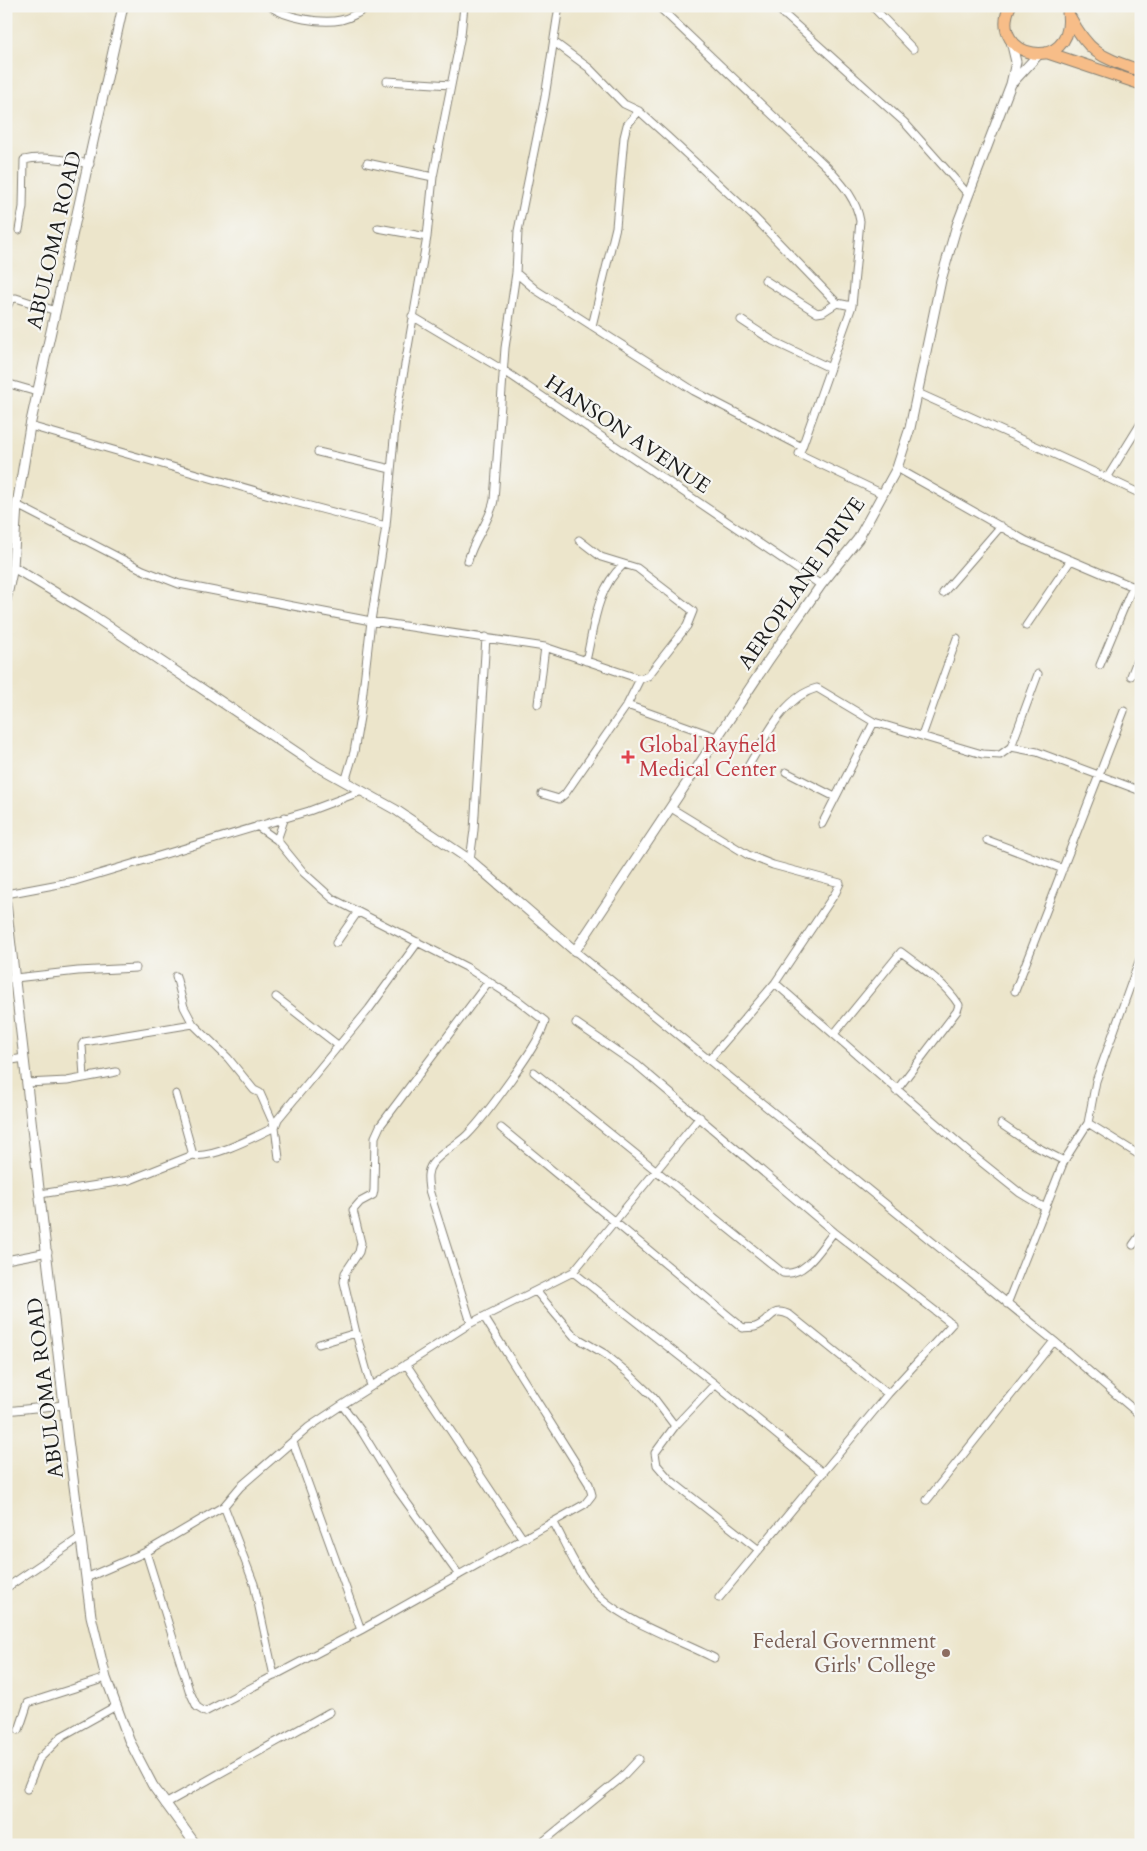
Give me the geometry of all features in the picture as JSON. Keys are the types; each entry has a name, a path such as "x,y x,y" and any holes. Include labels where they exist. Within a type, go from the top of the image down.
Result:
{"main road":[{"path":"1000,6 1011,40 1028,53 1044,54 1141,84"},
{"path":"1006,22 1010,6"},
{"path":"1044,54 1059,46 1066,37 1070,25 1066,9"},
{"path":"1066,9 1080,37 1094,52 1141,71"}],"street":[{"name":"ABULOMA ROAD","path":"6,600 13,567 10,536 30,426 90,164 123,6"},
{"path":"270,6 277,12 297,18 340,20 358,14 369,6"},
{"path":"345,782 355,743 371,620 386,526 396,417 426,237 433,177 461,35 464,6"},
{"path":"468,561 470,550 492,510 494,500 503,370 516,273 518,231 554,42 559,6"},
{"path":"658,6 792,133 846,188 858,207 860,221 852,306 799,454 883,494"},
{"path":"775,6 904,122 967,193"},
{"path":"784,15 793,6"},
{"path":"872,6 912,50"},
{"path":"1011,40 1016,62 1011,84"},
{"path":"554,42 589,68 624,104 640,111 752,216 837,303 852,306"},
{"path":"1011,84 1044,54"},
{"path":"387,81 451,85"},
{"name":"AEROPLANE DRIVE","path":"575,951 719,738 768,661 821,585 858,539 897,468 918,394 941,280 967,193 1011,84"},
{"path":"592,326 616,227 624,137 628,126 640,111"},
{"path":"19,230 23,207 24,160 48,159 90,164"},
{"path":"367,163 433,177"},
{"path":"378,228 426,237"},
{"path":"516,273 536,290 694,391 802,447"},
{"path":"765,280 817,313 837,303"},
{"path":"6,309 11,299 16,298 56,311"},
{"name":"HANSON AVENUE","path":"412,316 503,370 821,585"},
{"path":"741,320 773,341 830,368"},
{"path":"6,383 37,392"},
{"path":"918,394 1141,494"},
{"path":"1107,478 1141,423"},
{"path":"30,426 287,500 386,526"},
{"path":"318,452 392,469"},
{"path":"897,468 969,511 1001,526 1026,541 1141,590"},
{"path":"17,505 143,570 178,584 371,620 545,646 640,679 648,676 687,626 693,611 637,568 601,557 578,540"},
{"path":"944,593 1001,526"},
{"path":"1026,626 1071,560"},
{"path":"586,661 600,597 612,575 623,564"},
{"path":"13,567 75,603 255,726 345,782 384,802 470,860 575,951 1054,1341 1141,1416"},
{"path":"1100,665 1133,586"},
{"path":"470,860 474,839 486,637"},
{"path":"922,736 957,638"},
{"path":"538,704 545,646"},
{"path":"1131,676 1141,650"},
{"path":"747,768 776,722 798,695 817,688 874,722 982,754 1000,755 1011,747 1038,674"},
{"path":"542,794 560,799 627,705 640,679"},
{"path":"627,705 719,738"},
{"path":"1016,991 1124,710"},
{"path":"822,824 874,722"},
{"path":"1011,747 1038,752 1141,791"},
{"path":"786,772 836,797"},
{"path":"6,894 75,881 257,826 362,791"},
{"path":"671,808 748,854 773,865 840,883 836,892 775,983 709,1060"},
{"path":"277,840 285,817"},
{"path":"257,826 277,840 318,888 357,913 466,967 545,1021 544,1027 534,1043 484,1114 467,1135 431,1165 427,1175 431,1199 472,1323"},
{"path":"987,840 1063,869"},
{"name":"ABULOMA ROAD","path":"6,903 10,979 24,1058 48,1252 64,1405 91,1616 106,1678 141,1766 165,1804 196,1845"},
{"path":"336,942 357,913"},
{"path":"40,1194 130,1180 193,1155 199,1156 234,1146 275,1127 278,1119 338,1046 418,942"},
{"path":"834,1034 901,952 931,976 959,1004 957,1011 896,1091"},
{"path":"1007,1304 1064,1161 1088,1122 1096,1081 1141,956"},
{"path":"10,979 78,971 136,968"},
{"path":"176,976 184,1007 193,1024 228,1058 254,1090 260,1093 275,1127 279,1158"},
{"path":"371,1386 344,1282 345,1273 359,1252 361,1243 353,1210 360,1202 373,1195 375,1137 380,1126 489,982"},
{"path":"775,983 896,1091 994,1173 1020,1193 1045,1208"},
{"path":"276,997 338,1046"},
{"path":"576,1023 637,1065 834,1232 952,1324 888,1394 719,1598"},
{"path":"84,1078 82,1045 84,1042 193,1024"},
{"path":"6,1061 24,1058"},
{"path":"27,1083 84,1078 116,1072"},
{"path":"534,1072 783,1273 792,1275 804,1268 834,1232"},
{"path":"176,1094 193,1155"},
{"path":"86,1578 146,1552 224,1506 240,1487 309,1427 472,1323 573,1272 700,1117"},
{"path":"1088,1122 1141,1156"},
{"path":"1002,1124 1029,1143 1064,1161"},
{"path":"501,1128 743,1328 755,1327 773,1313 781,1311 790,1315 888,1394"},
{"path":"1133,1244 1141,1234"},
{"path":"6,1260 48,1252"},
{"path":"573,1272 715,1384 822,1473"},
{"path":"536,1291 574,1336 605,1354 629,1374 653,1398 675,1426"},
{"path":"146,1552 189,1690 197,1708 206,1712 361,1630 585,1504 592,1495 589,1484 484,1317"},
{"path":"319,1344 356,1333"},
{"path":"928,1500 1054,1341"},
{"path":"406,1364 523,1539"},
{"path":"715,1384 675,1426 655,1453 656,1464 670,1480 759,1550"},
{"path":"6,1411 64,1405"},
{"path":"342,1405 362,1432 397,1489 459,1575"},
{"path":"293,1442 361,1630"},
{"path":"224,1506 254,1584 274,1676"},
{"path":"554,1523 582,1573 600,1597 624,1614 714,1658"},
{"path":"6,1588 81,1537"},
{"path":"19,1730 28,1704 106,1678"},
{"path":"27,1790 38,1758 62,1736 116,1706"},
{"path":"165,1804 330,1712"},
{"path":"539,1845 621,1778 639,1759"}],"place":[{"name":"Global Rayfield Medical Center","path":"628,757"},
{"name":"Federal Government Girls' College","path":"946,1653"}]}
